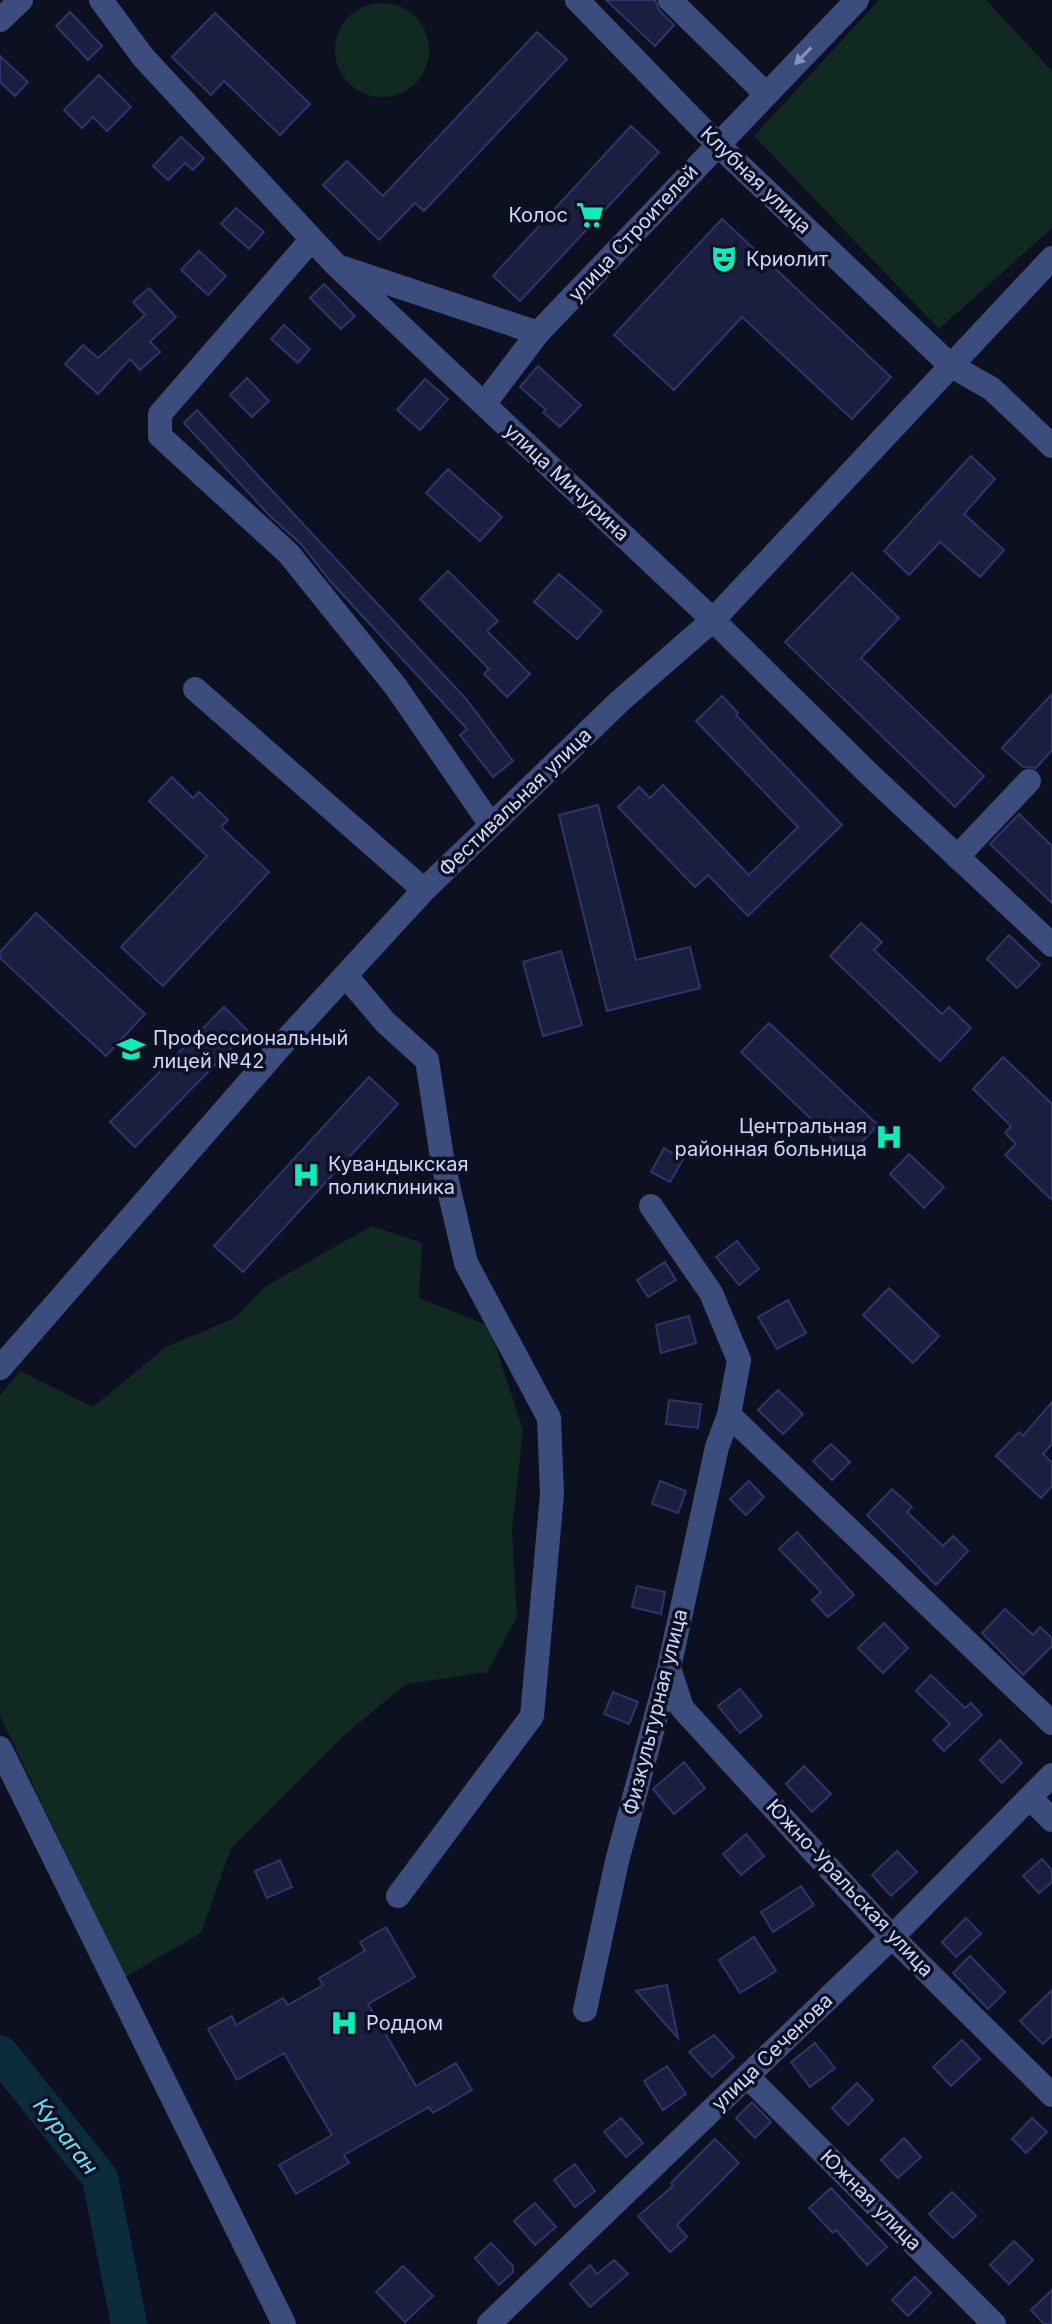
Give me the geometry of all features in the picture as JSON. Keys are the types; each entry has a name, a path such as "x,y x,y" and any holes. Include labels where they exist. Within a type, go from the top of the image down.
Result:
{"street":[{"path":"0,20 21,0"},
{"name":"улица Мичурина","path":"101,0 143,57 336,265 1052,945"},
{"name":"Клубная улица","path":"577,0 717,144 950,365 992,389 1052,446"},
{"path":"670,0 766,94"},
{"name":"улица Строителей","path":"484,404 538,333 857,0"},
{"path":"312,239 160,414 160,436 289,554 396,687 491,825"},
{"name":"Фестивальная улица","path":"0,1368 156,1186 424,890 620,701 713,620 1052,258"},
{"path":"336,265 538,333"},
{"path":"195,689 424,890"},
{"path":"957,857 1029,781"},
{"path":"346,976 385,1022 427,1060 443,1164 466,1263 549,1418 552,1494 532,1716 398,1896"},
{"name":"Физкультурная улица","path":"585,2010 617,1861 669,1668 717,1447 729,1415 739,1360 711,1293 651,1206"},
{"path":"729,1415 1052,1723"},
{"name":"Южно-Уральская улица","path":"669,1668 682,1708 892,1937 1052,2095"},
{"path":"0,1748 284,2324"},
{"name":"улица Сеченова","path":"489,2324 892,1937 1052,1775"},
{"path":"1030,1798 1052,1820"},
{"name":"Южная улица","path":"747,2076 994,2324"}],"green space":[{"path":"879,0 986,0 1052,71 1052,228 939,329 754,136"},
{"path":"382,3 400,6 415,17 426,32 429,50 426,68 415,83 400,94 382,97 364,94 349,83 338,68 335,50 338,32 349,17 364,6"},
{"path":"371,1226 422,1243 419,1298 489,1326 523,1430 512,1531 517,1617 487,1672 406,1684 342,1737 231,1848 201,1933 125,1977 0,1716 0,1395 20,1371 93,1407 166,1347 235,1318 265,1287"}],"building":[{"path":"606,0 655,0 659,10 674,25 655,46"},
{"path":"70,12 102,46 88,60 56,26"},
{"path":"215,13 310,104 280,135 224,81 211,95 172,57"},
{"path":"537,32 567,59 424,211 415,203 379,240 323,185 347,161 383,196"},
{"path":"0,56 28,82 15,96 0,82"},
{"path":"99,75 131,107 107,131 93,117 82,128 64,110"},
{"path":"631,126 659,152 520,301 493,276"},
{"path":"181,137 204,158 193,170 185,163 168,180 153,166"},
{"path":"236,208 264,232 249,249 221,224"},
{"path":"722,219 891,377 852,419 742,317 674,390 614,335"},
{"path":"199,251 226,276 208,295 181,270"},
{"path":"324,284 355,316 341,329 310,298"},
{"path":"149,288 176,317 150,342 160,352 140,370 130,359 98,394 65,364 83,345 98,358 145,315 133,302"},
{"path":"284,325 310,349 298,363 271,339"},
{"path":"538,366 581,405 560,427 520,387"},
{"path":"247,378 269,401 252,417 230,395"},
{"path":"425,379 448,399 420,430 397,410"},
{"path":"197,410 466,699 513,761 493,777 460,735 467,729 331,582 301,544 270,516 184,423"},
{"path":"971,456 995,479 964,514 1004,550 980,577 940,542 909,575 884,551"},
{"path":"448,469 502,517 480,541 426,493"},
{"path":"448,571 498,621 487,631 530,674 507,697 484,674 489,669 420,599"},
{"path":"852,573 899,618 861,658 984,776 955,807 785,642"},
{"path":"559,574 602,611 577,639 534,602"},
{"path":"1052,694 1052,750 1036,768 1023,767 1002,748"},
{"path":"722,696 738,713 736,715 842,825 748,916 708,875 695,887 618,807 639,787 650,798 663,785 749,875 798,827 696,721"},
{"path":"172,777 193,798 199,792 228,820 221,827 269,872 163,986 121,947 207,856 149,801"},
{"path":"598,805 636,960 690,947 700,988 607,1011 559,815"},
{"path":"1019,814 1052,846 1052,903 990,844"},
{"path":"36,913 145,1014 106,1056 0,958 0,952"},
{"path":"861,923 882,942 874,950 942,1014 949,1007 971,1028 940,1061 830,956"},
{"path":"1009,935 1040,965 1017,988 987,959"},
{"path":"561,951 582,1025 543,1036 523,962"},
{"path":"224,1007 248,1031 135,1147 110,1122"},
{"path":"769,1023 878,1125 849,1155 741,1052"},
{"path":"1003,1057 1052,1104 1052,1200 1005,1155 1016,1144 1005,1133 1011,1126 973,1089"},
{"name":"Кувандыкская поликлиника","path":"369,1077 398,1104 243,1272 214,1246"},
{"path":"664,1148 683,1159 670,1182 651,1172"},
{"path":"909,1154 944,1187 924,1208 890,1174"},
{"path":"737,1241 759,1269 739,1285 716,1257"},
{"path":"665,1262 676,1280 648,1297 637,1280"},
{"path":"889,1288 939,1336 913,1363 863,1315"},
{"path":"788,1300 806,1333 777,1349 758,1317"},
{"path":"689,1316 696,1343 661,1353 656,1325"},
{"path":"778,1390 803,1414 783,1434 758,1410"},
{"path":"669,1400 701,1404 698,1428 666,1424"},
{"path":"1052,1402 1052,1444 1043,1454 1052,1463 1052,1486 1041,1498 996,1456 1019,1432 1023,1436"},
{"path":"831,1444 850,1462 832,1480 813,1461"},
{"path":"660,1481 686,1491 678,1513 652,1504"},
{"path":"749,1481 764,1497 746,1515 730,1499"},
{"path":"892,1489 912,1507 907,1512 943,1546 953,1536 968,1551 936,1585 867,1515"},
{"path":"797,1532 854,1595 828,1617 812,1600 821,1592 779,1549"},
{"path":"637,1586 665,1592 661,1614 632,1607"},
{"path":"1005,1609 1033,1635 1040,1627 1052,1638 1052,1646 1023,1675 982,1633"},
{"path":"884,1623 908,1648 883,1673 858,1648"},
{"path":"931,1675 965,1708 971,1703 982,1715 944,1751 933,1740 950,1724 916,1691"},
{"path":"740,1689 762,1716 740,1733 718,1706"},
{"path":"613,1692 638,1702 629,1724 604,1714"},
{"path":"1000,1740 1022,1763 1002,1783 980,1760"},
{"path":"684,1762 705,1788 674,1814 653,1789"},
{"path":"804,1766 831,1794 812,1812 786,1784"},
{"path":"746,1834 764,1856 741,1875 723,1854"},
{"path":"897,1851 917,1872 891,1896 872,1875"},
{"path":"1042,1859 1052,1870 1052,1882 1039,1893 1023,1876"},
{"path":"280,1860 292,1887 267,1898 255,1871"},
{"path":"801,1886 814,1905 773,1932 761,1912"},
{"path":"966,1918 981,1934 956,1957 942,1942"},
{"path":"386,1927 415,1977 368,2004 416,2086 456,2063 472,2090 433,2113 429,2107 344,2155 349,2163 296,2194 279,2165 332,2135 284,2053 237,2080 208,2029 232,2016 236,2025 283,1998 288,2005 323,1985 319,1978 365,1951 360,1942"},
{"path":"754,1937 776,1971 740,1993 719,1960"},
{"path":"970,1956 1005,1992 988,2009 953,1973"},
{"path":"667,1985 678,2038 636,1991"},
{"path":"1052,1990 1052,2035 1043,2044 1020,2021"},
{"path":"714,2035 734,2057 712,2077 689,2052"},
{"path":"962,2040 980,2059 951,2086 933,2067"},
{"path":"815,2043 835,2068 810,2087 791,2062"},
{"path":"667,2066 686,2094 663,2110 644,2081"},
{"path":"857,2083 873,2100 848,2125 832,2108"},
{"path":"752,2102 771,2122 755,2138 736,2118"},
{"path":"621,2118 643,2143 626,2157 604,2132"},
{"path":"1032,2118 1047,2132 1026,2153 1012,2139"},
{"path":"904,2138 921,2157 898,2178 881,2160"},
{"path":"715,2139 739,2163 677,2225 687,2237 670,2252 638,2216 673,2186 671,2183"},
{"path":"575,2164 595,2191 575,2207 554,2180"},
{"path":"831,2188 887,2247 867,2265 836,2230 833,2233 809,2208"},
{"path":"952,2192 976,2216 953,2238 929,2214"},
{"path":"535,2203 556,2227 535,2245 514,2221"},
{"path":"1014,2241 1033,2260 1009,2284 990,2265"},
{"path":"491,2243 513,2266 513,2272 499,2285 475,2258"},
{"path":"614,2260 628,2274 590,2307 570,2284 590,2265 597,2274"},
{"path":"403,2266 433,2296 405,2322 376,2292"},
{"path":"915,2277 931,2293 908,2316 892,2300"},
{"path":"1052,2290 1052,2324 1044,2324 1031,2310"}],"waterway":[{"name":"Кураган","path":"0,2053 100,2178 129,2324"}],"place":[{"name":"Колос","path":"590,215"},
{"name":"Криолит","path":"724,259"},
{"name":"Профессиональный лицей №42","path":"131,1049"},
{"name":"Центральная районная больница","path":"889,1137"},
{"name":"Кувандыкская поликлиника","path":"306,1175"},
{"name":"Роддом","path":"344,2023"}]}
